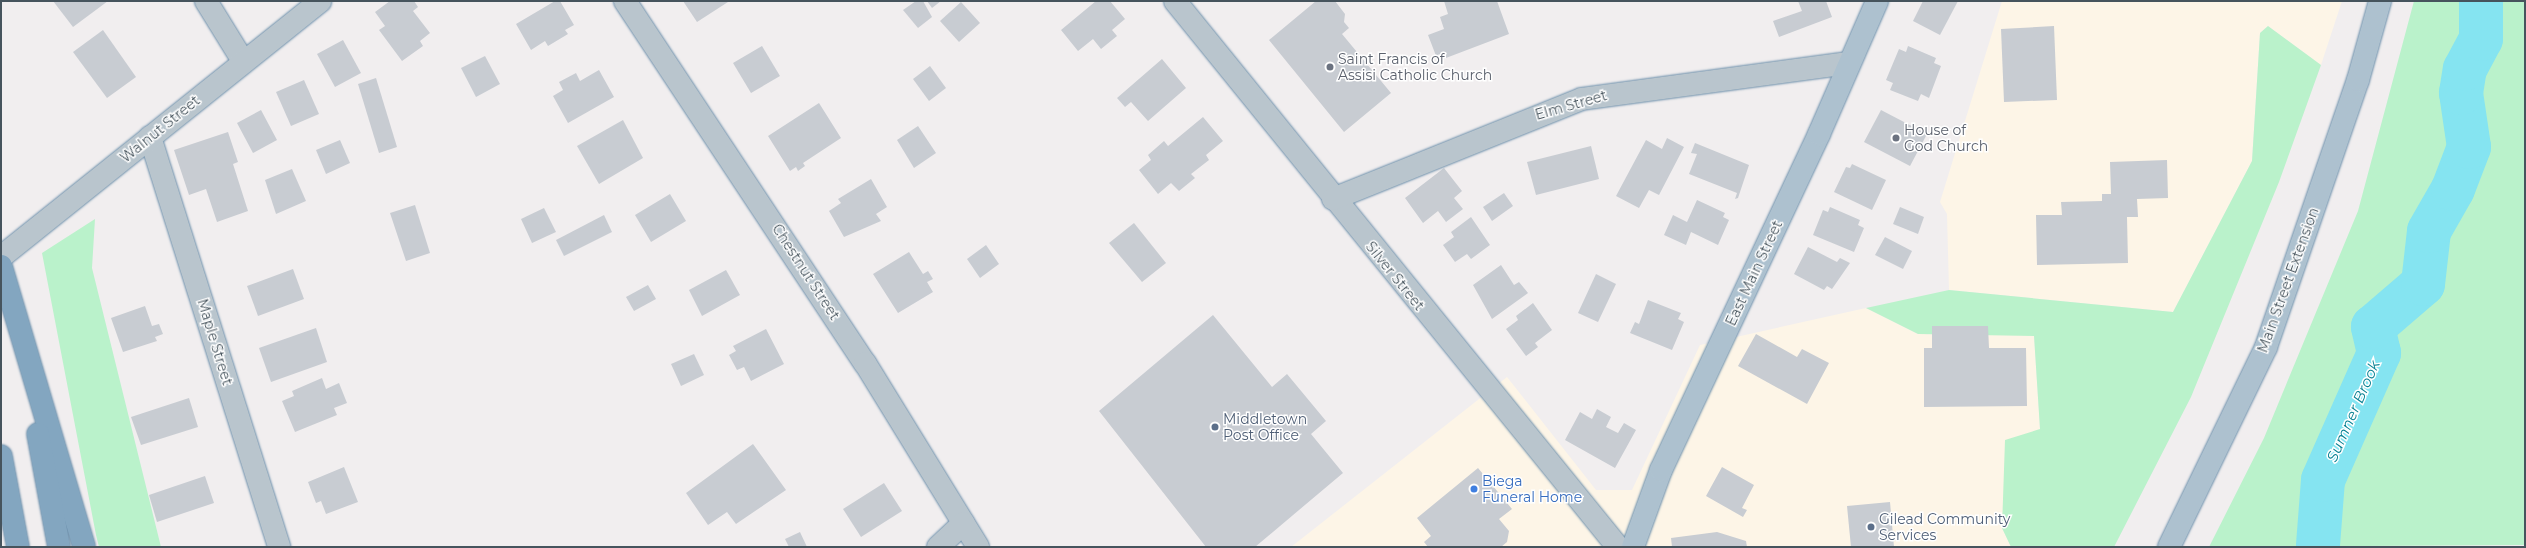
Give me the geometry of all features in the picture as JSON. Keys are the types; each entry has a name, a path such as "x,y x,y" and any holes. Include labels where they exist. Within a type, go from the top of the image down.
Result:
{"highway":[{"path":"1,266 84,547"},
{"path":"1,280 50,490 59,547"},
{"path":"1,456 18,547"}],"main road":[{"name":"East Main Street","path":"1633,547 1661,470 1819,134 1877,1"},
{"name":"Main Street Extension","path":"2169,547 2266,347 2358,80 2380,1"}],"street":[{"path":"206,1 242,61"},
{"name":"Walnut Street","path":"1,257 242,61 320,1"},
{"name":"Chestnut Street","path":"625,1 865,363 978,547"},
{"name":"Silver Street","path":"1175,1 1332,199 1618,547"},
{"name":"Elm Street","path":"1332,199 1582,98 1849,63"},
{"name":"Maple Street","path":"150,137 279,547"},
{"path":"938,547 964,523"}],"shaded area":[{"path":"2002,1 2342,1 2321,65 2268,26 2260,33 2252,161 2173,312 1949,290 1947,214 1940,202"},
{"path":"1866,308 1918,334 2034,335 2040,429 2002,528 2011,547 1291,547 1507,377 1596,490 1632,490 1700,345"}],"green space":[{"path":"2414,1 2525,1 2525,545 2209,547 2264,438 2358,211"},
{"path":"2268,26 2321,65 2279,182 2191,397 2114,547 2011,547 2002,528 2005,440 2040,429 2034,336 1918,334 1866,308 1949,290 2173,312 2252,161 2260,33"},
{"path":"95,219 92,268 161,547 99,547 96,535 42,253"}],"building":[{"path":"53,1 108,1 73,27"},
{"path":"390,1 414,1 418,7 413,11 430,33 420,41 423,46 402,61 379,30 385,26 375,12"},
{"path":"555,1 560,1 574,25 565,30 568,34 548,46 545,41 531,50 516,24"},
{"path":"683,1 727,1 728,2 697,22"},
{"path":"916,1 923,1 932,17 918,28 903,10"},
{"path":"927,1 941,1 932,8"},
{"path":"1096,1 1110,1 1125,19 1112,30 1117,36 1101,49 1093,39 1078,51 1061,30"},
{"name":"Saint Francis of Assisi Catholic Church","path":"1316,1 1335,1 1345,14 1344,22 1349,28 1342,34 1391,93 1344,132 1269,40"},
{"path":"1444,1 1497,1 1509,34 1438,61 1428,35 1444,29 1440,17 1448,14"},
{"path":"1798,1 1826,1 1832,17 1779,37 1773,21 1802,11"},
{"path":"1923,1 1958,1 1940,35 1913,21"},
{"path":"961,2 980,23 959,42 940,21"},
{"path":"2054,26 2057,100 2004,102 2001,29"},
{"path":"103,30 136,77 107,98 73,52"},
{"path":"343,40 361,73 335,87 317,54"},
{"path":"762,46 780,76 751,93 733,63"},
{"path":"1908,46 1936,58 1934,63 1941,66 1929,98 1921,94 1918,101 1890,90 1893,83 1886,80 1899,49 1906,52"},
{"path":"485,56 500,84 476,97 461,68"},
{"path":"1162,59 1186,88 1148,121 1131,102 1125,107 1117,98"},
{"path":"930,66 946,88 929,101 913,79"},
{"path":"599,70 614,97 568,123 553,96 563,90 559,82 576,73 580,81"},
{"path":"376,78 397,147 379,153 358,84"},
{"path":"304,80 319,114 291,126 276,92"},
{"path":"819,103 841,138 803,163 805,166 798,171 796,167 790,171 768,136"},
{"path":"261,110 277,140 253,153 237,123"},
{"name":"House of God Church","path":"1881,110 1927,134 1910,166 1864,142"},
{"path":"1203,117 1223,141 1206,155 1209,160 1191,174 1195,178 1179,191 1171,183 1158,194 1139,170 1151,160 1148,155 1164,141 1168,146"},
{"path":"623,120 643,158 599,184 577,146"},
{"path":"918,126 936,153 914,168 897,140"},
{"path":"228,132 238,162 233,164 248,211 217,222 206,189 189,195 174,150"},
{"path":"1667,138 1684,147 1659,195 1649,190 1639,208 1616,196 1646,140 1662,149"},
{"path":"340,140 350,163 326,174 316,150"},
{"path":"1695,143 1749,165 1738,198 1735,199 1737,193 1689,174 1697,154 1691,153"},
{"path":"1591,146 1599,179 1536,195 1527,162"},
{"path":"2167,160 2168,198 2137,199 2138,217 2127,217 2128,263 2037,265 2036,215 2062,215 2061,202 2102,201 2102,194 2111,194 2110,162"},
{"path":"1852,164 1886,180 1872,210 1834,192 1846,167 1850,168"},
{"path":"1444,168 1462,191 1454,198 1463,209 1446,222 1438,211 1423,223 1405,198"},
{"path":"292,169 306,201 276,214 265,180"},
{"path":"871,179 887,207 876,214 881,221 844,237 829,211 841,203 838,199"},
{"path":"1504,193 1513,206 1492,221 1483,207"},
{"path":"670,194 686,221 651,242 635,215"},
{"path":"1697,200 1725,213 1723,217 1729,220 1718,245 1691,232 1686,245 1664,235 1673,215 1687,222"},
{"path":"415,205 430,253 406,261 390,213"},
{"path":"1830,207 1860,220 1858,225 1864,228 1854,252 1813,235 1823,210 1828,212"},
{"path":"1900,207 1924,217 1918,234 1893,224"},
{"path":"544,208 556,232 532,243 521,219"},
{"path":"604,215 612,232 564,256 556,240"},
{"path":"1471,217 1490,245 1471,259 1467,254 1455,262 1443,245 1454,237 1451,232"},
{"path":"1134,223 1166,263 1142,282 1109,243"},
{"path":"1885,237 1912,251 1903,269 1875,255"},
{"path":"986,245 999,264 980,278 967,259"},
{"path":"1808,247 1837,262 1840,258 1850,263 1832,289 1827,286 1824,290 1794,274"},
{"path":"909,252 923,274 928,271 933,279 927,282 933,292 898,313 873,274"},
{"path":"1501,265 1514,285 1519,282 1528,293 1492,319 1473,285"},
{"path":"293,269 304,299 258,316 247,286"},
{"path":"726,270 740,295 702,316 689,290"},
{"path":"1596,274 1616,284 1598,322 1578,313"},
{"path":"648,285 656,299 634,311 626,297"},
{"path":"1648,300 1681,313 1678,319 1684,322 1672,350 1630,333 1635,322 1639,324"},
{"path":"1533,303 1552,330 1535,343 1538,347 1526,356 1506,329 1518,320 1516,316"},
{"path":"145,306 152,326 159,324 163,334 155,337 157,341 123,352 111,318"},
{"name":"Middletown Post Office","path":"1213,315 1272,387 1287,374 1326,421 1311,434 1343,473 1255,547 1206,547 1099,411"},
{"path":"1932,326 1988,326 1989,348 2026,348 2027,406 1924,407 1924,348 1932,348"},
{"path":"316,328 327,362 271,382 259,348"},
{"path":"766,329 784,364 751,381 744,367 737,370 729,355 736,351 733,346"},
{"path":"1756,334 1797,357 1802,349 1829,363 1807,404 1738,366"},
{"path":"694,354 704,375 681,386 671,364"},
{"path":"322,378 326,389 339,383 347,403 334,408 337,415 295,432 282,401 294,396 292,391"},
{"path":"189,398 198,427 141,445 131,417"},
{"path":"1597,409 1611,417 1606,427 1618,433 1624,423 1636,430 1615,468 1565,440 1580,412 1592,419"},
{"path":"753,444 786,490 736,524 727,512 708,525 686,493"},
{"path":"344,467 358,502 326,514 321,501 316,503 308,482"},
{"path":"1722,467 1754,485 1742,508 1747,510 1743,517 1706,496"},
{"name":"Biega Funeral Home","path":"1478,468 1512,509 1499,519 1509,531 1507,542 1501,547 1428,547 1424,542 1431,536 1417,518"},
{"path":"205,476 214,503 157,522 149,495"},
{"path":"884,483 902,511 861,537 843,509"},
{"name":"Gilead Community Services","path":"1890,502 1894,547 1851,547 1847,506"},
{"path":"800,532 807,547 789,547 785,539"},
{"path":"1717,532 1746,541 1747,547 1672,547 1671,538"}],"waterway":[{"name":"Sumner Brook","path":"2318,545 2323,480 2379,353 2373,327 2423,284 2429,231 2453,189 2469,147 2461,93 2465,69 2481,39 2481,1"}],"place":[{"name":"Saint Francis of Assisi Catholic Church","path":"1330,67"},
{"name":"House of God Church","path":"1896,138"},
{"name":"Middletown Post Office","path":"1215,427"},
{"name":"Biega Funeral Home","path":"1474,489"},
{"name":"Gilead Community Services","path":"1871,527"}]}
